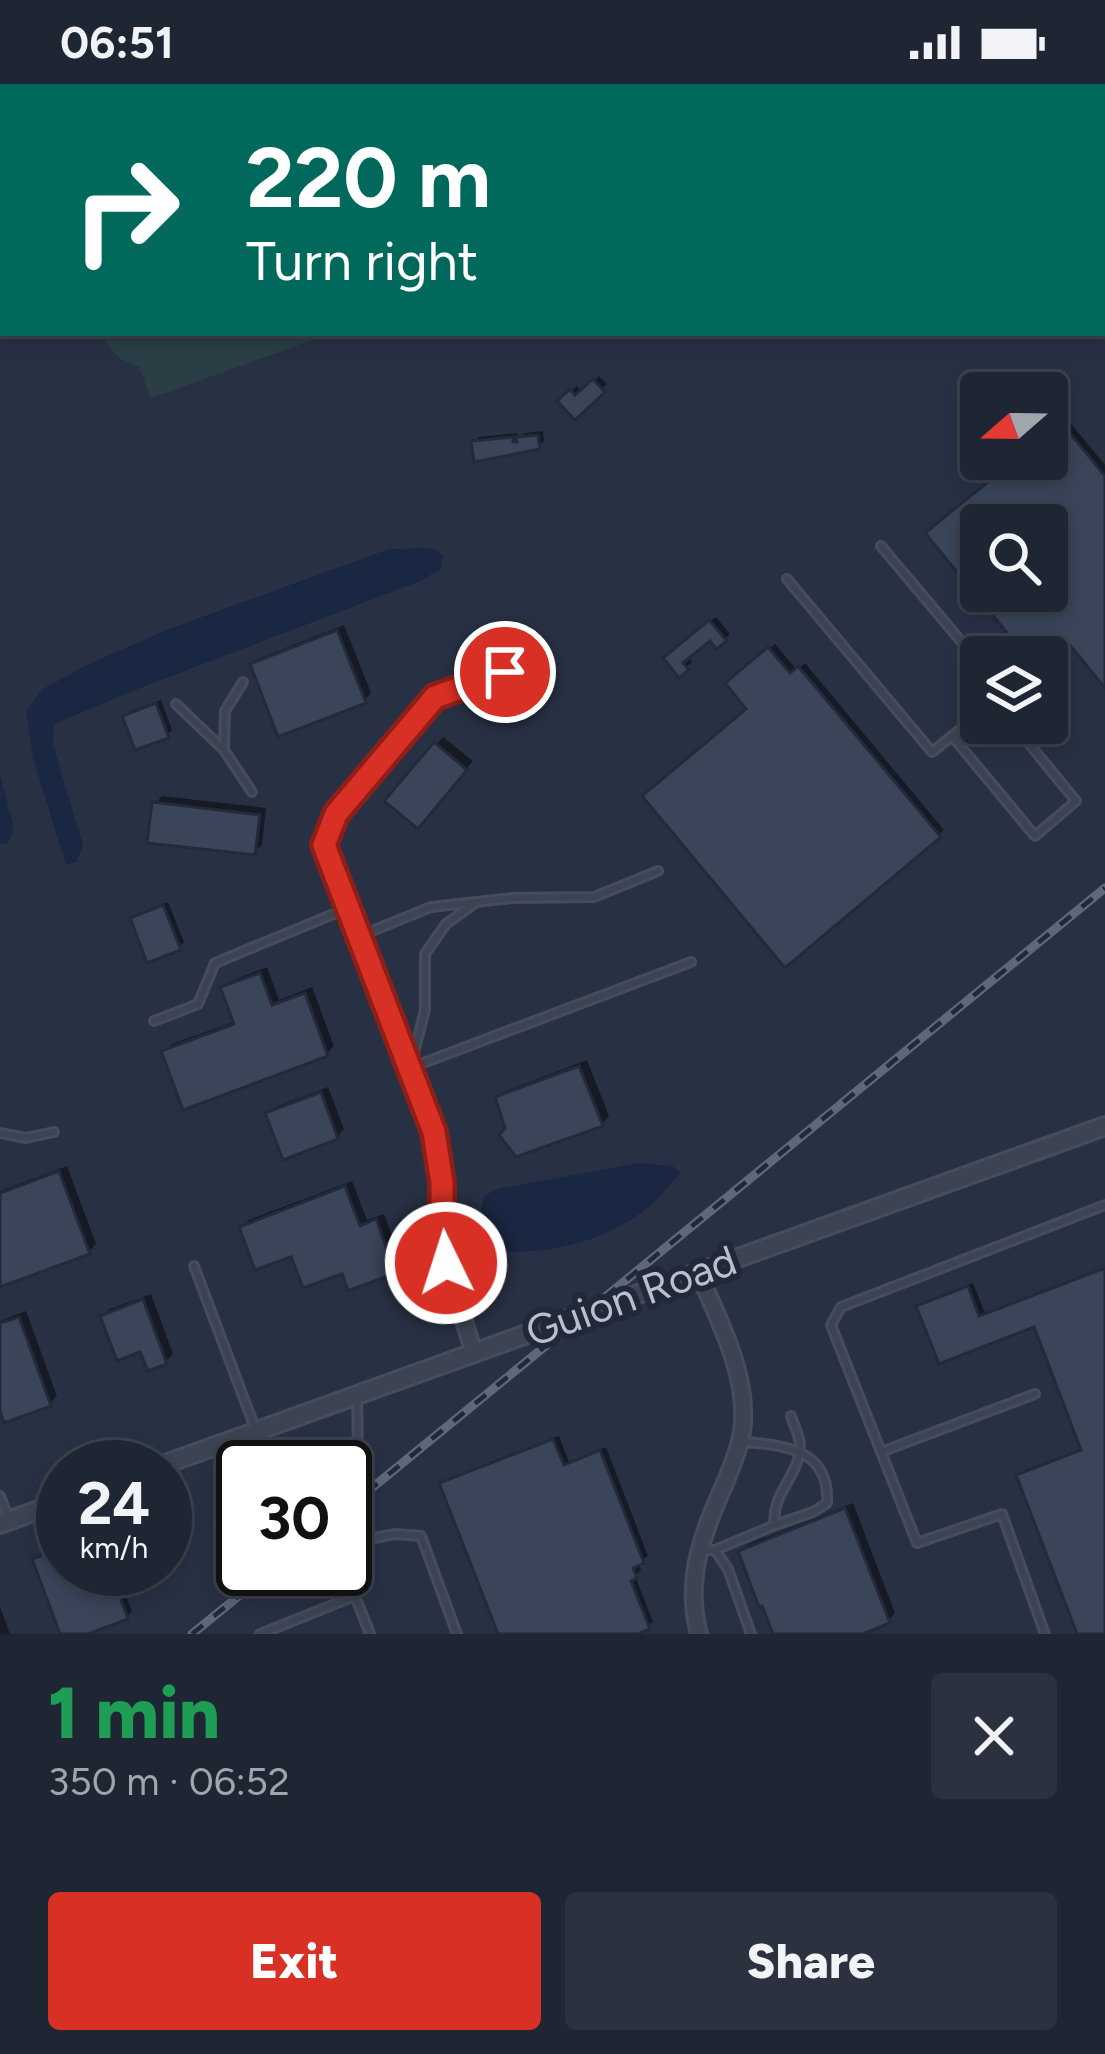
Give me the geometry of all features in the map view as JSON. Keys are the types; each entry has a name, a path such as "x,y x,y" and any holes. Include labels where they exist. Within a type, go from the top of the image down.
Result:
{"street":[{"path":"324,845 434,1132 446,1263 474,1353"},
{"name":"Guion Road","path":"192,1454 1105,1126"},
{"path":"698,1271 738,1372 742,1397 740,1441 698,1550 693,1606 699,1634"},
{"path":"5,1522 36,1511"}],"lane":[{"path":"880,546 960,639"},
{"path":"787,579 932,752 960,730"},
{"path":"324,845 336,814 435,697 505,672"},
{"path":"224,750 225,711 243,682"},
{"path":"176,704 224,750 252,792"},
{"path":"952,736 1035,836 1076,802 1029,744"},
{"path":"359,937 430,907 512,898 593,897 658,871"},
{"path":"410,1068 425,1010 425,954 446,924 477,902"},
{"path":"154,1021 198,1004 215,963 348,908"},
{"path":"410,1068 691,962"},
{"path":"0,1133 26,1138 54,1132"},
{"path":"1045,1634 1002,1514 917,1543 832,1324 841,1306 1105,1204"},
{"path":"194,1266 256,1431"},
{"path":"881,1452 1035,1394"},
{"path":"357,1395 357,1440"},
{"path":"776,1525 772,1511 800,1453 791,1416"},
{"path":"698,1550 715,1550 812,1513 826,1503 823,1470 800,1453 740,1441"},
{"path":"0,1496 5,1522"},
{"path":"372,1538 421,1536 458,1634"},
{"path":"715,1550 728,1569 751,1634"},
{"path":"260,1634 355,1596 370,1634"}],"green space":[{"path":"105,336 322,336 151,398 139,367 109,346"}],"water":[{"path":"432,548 443,555 441,569 418,582 54,724 53,745 83,845 77,862 66,865 33,758 26,711 43,689 166,630 389,549"},
{"path":"0,775 14,828 8,843 0,844"},
{"path":"639,1163 672,1166 681,1173 642,1213 613,1230 549,1249 508,1252 486,1244 480,1215 484,1196 497,1189"}],"building":[{"path":"593,379 605,392 575,420 557,401 570,389 575,395"},
{"path":"1068,431 1105,476 1105,688 1068,643 1068,636 1010,636 990,612 1068,612 1068,504 961,504 990,480 1068,480"},
{"path":"538,435 540,449 474,462 471,441 513,437 517,442 516,437"},
{"path":"960,505 960,576 925,533"},
{"path":"709,620 727,641 716,649 710,641 683,663 689,670 679,678 663,658"},
{"path":"337,630 366,703 278,737 250,664"},
{"path":"768,647 790,673 798,666 941,837 785,968 642,796 746,709 725,683"},
{"path":"495,656 497,663 479,670 477,662"},
{"path":"156,703 169,738 135,750 122,716"},
{"path":"434,742 467,770 418,829 384,801"},
{"path":"152,802 260,815 255,855 147,843"},
{"path":"163,905 181,950 147,963 130,918"},
{"path":"260,973 272,1005 305,993 328,1056 183,1110 161,1051 234,1024 220,987"},
{"path":"579,1066 603,1126 516,1157 499,1135 505,1128 495,1097"},
{"path":"321,1092 338,1139 283,1160 265,1113"},
{"path":"59,1171 90,1254 0,1287 0,1193"},
{"path":"345,1186 360,1226 376,1219 396,1273 348,1291 342,1274 303,1288 291,1257 255,1270 239,1227"},
{"path":"1105,1268 1105,1634 1077,1634 1016,1475 1081,1450 1034,1327 939,1364 916,1306 968,1286 979,1316"},
{"path":"143,1299 167,1364 148,1371 140,1352 117,1361 100,1316"},
{"path":"19,1317 51,1406 4,1423 0,1323"},
{"path":"553,1439 564,1465 600,1450 644,1563 633,1568 637,1578 631,1581 650,1629 638,1634 498,1634 439,1483"},
{"path":"845,1508 890,1623 863,1634 773,1634 738,1551"},
{"path":"46,1596 120,1596 128,1619 88,1634 60,1634"}],"railway":[{"path":"372,1488 1105,888"},
{"path":"192,1634 239,1596"}],"route":[{"path":"446,1263 434,1132 324,845 336,814 435,697 505,672"}]}
